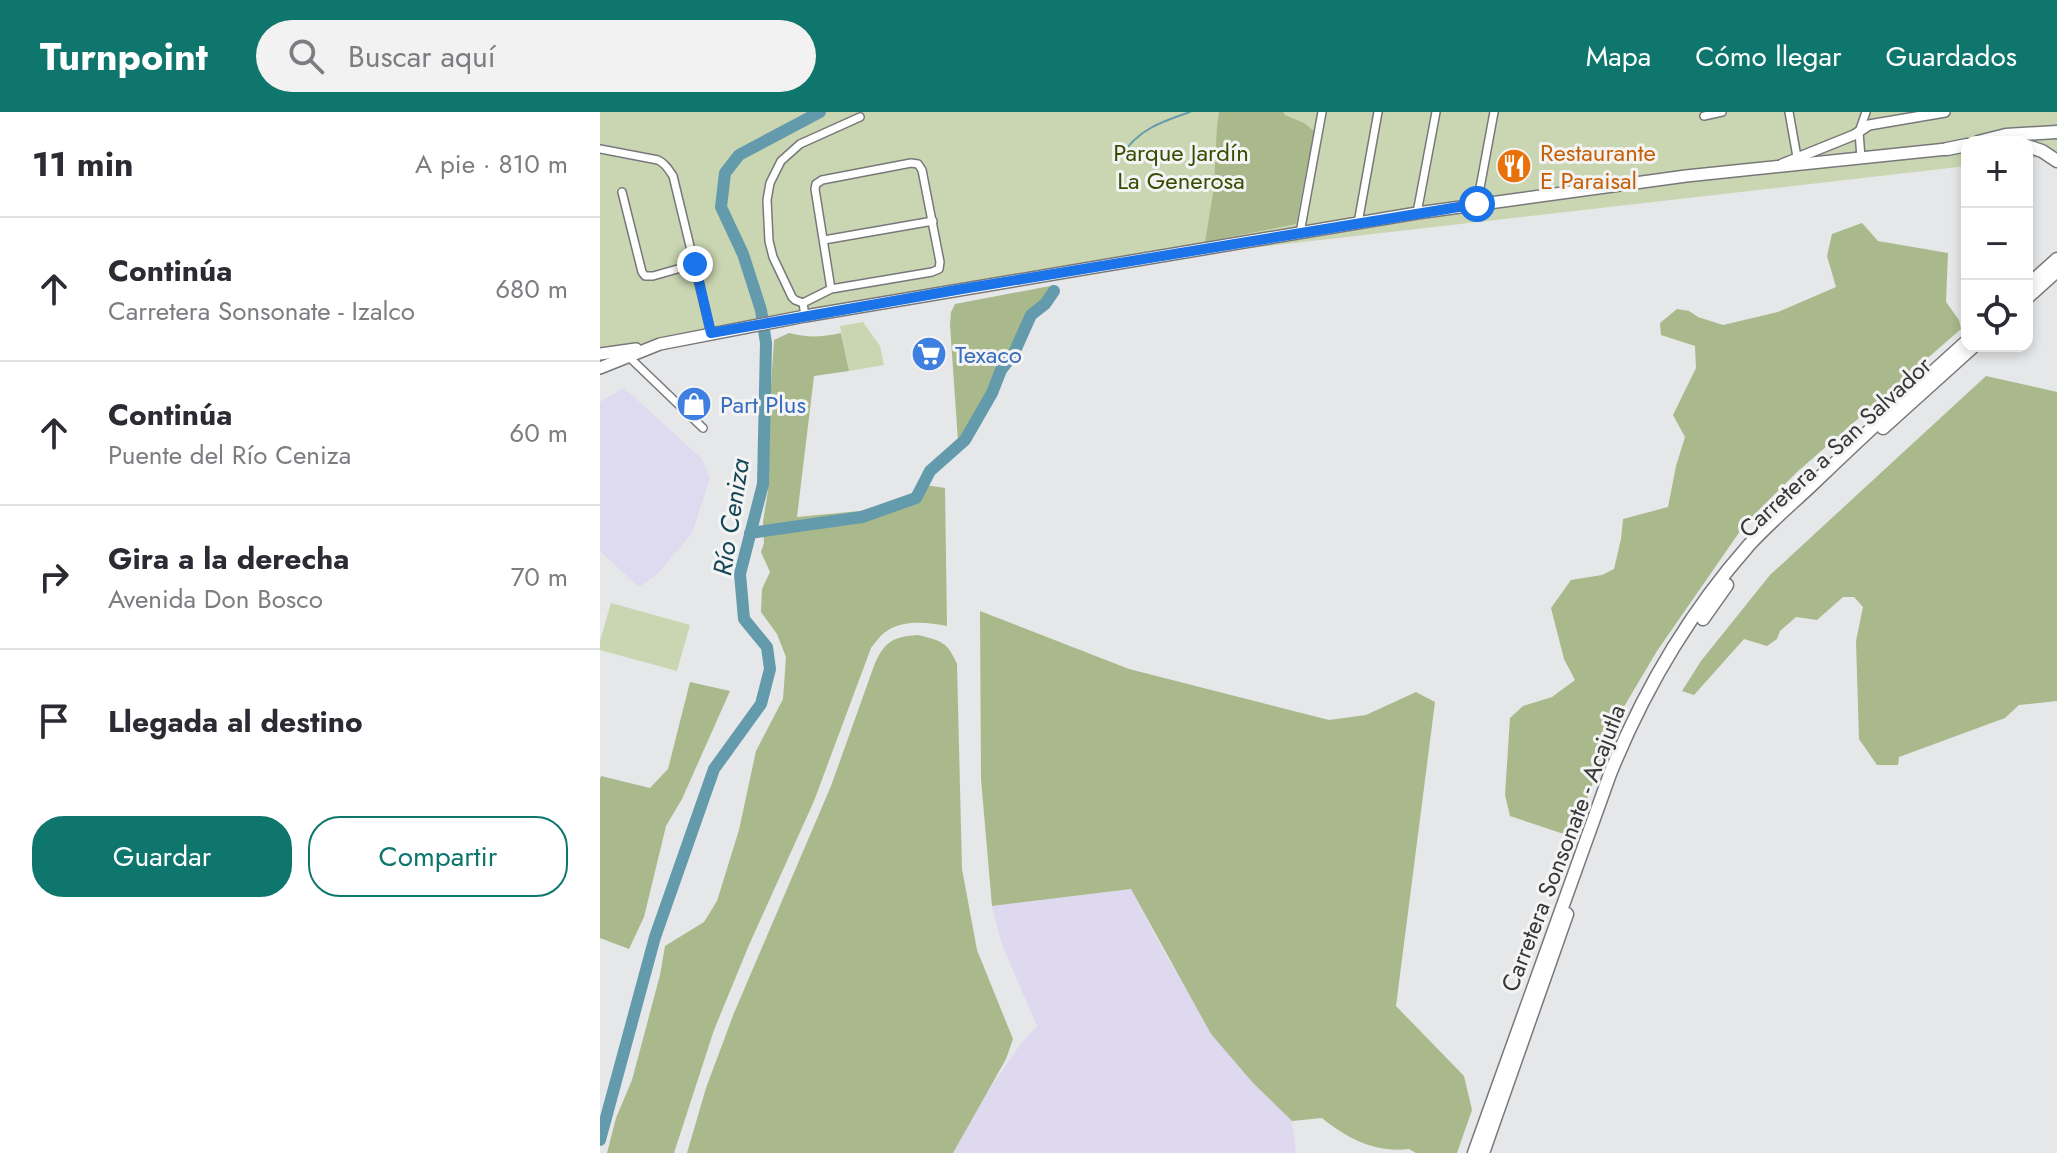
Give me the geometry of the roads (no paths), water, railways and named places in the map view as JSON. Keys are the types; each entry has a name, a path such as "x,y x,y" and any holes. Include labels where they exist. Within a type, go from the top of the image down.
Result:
{"highway":[{"path":"2002,136 2057,132"},
{"path":"2033,139 2057,141"},
{"path":"1947,149 1961,148"},
{"path":"2033,148 2057,161"},
{"path":"2033,281 2056,262"},
{"path":"2033,291 2056,262"},
{"name":"Carretera Sonsonate - Acajutla","path":"1474,1153 1610,774 1646,695 1708,596 1749,544 1961,346"},
{"name":"Carretera a San Salvador","path":"1483,1153 1603,812 1640,723 1674,664 1717,599 1769,534 1967,352"}],"main road":[{"path":"600,354 774,322 804,310 1417,213 1625,184 1947,149"},
{"path":"600,368 660,344"}],"street":[{"path":"1300,233 1322,112"},
{"path":"1358,223 1378,112"},
{"path":"1417,213 1436,112"},
{"path":"1477,204 1494,112"},
{"path":"1704,116 1722,112"},
{"path":"1789,112 1797,157"},
{"path":"1861,158 1859,132 1866,112"},
{"path":"1779,166 1869,125 1945,112"},
{"path":"831,289 816,184 822,180 911,163 918,164 922,170 939,269 831,289 804,310 792,297 769,241 767,200 770,183 781,161 800,144 860,117"},
{"path":"600,149 663,162 673,176 711,333"},
{"path":"622,192 645,276 695,264"},
{"path":"824,240 933,221"},
{"path":"629,357 703,428"}],"waterway":[{"name":"Río Ceniza","path":"600,1140 655,937 714,769 761,704 770,669 767,647 744,619 740,574 763,484 766,343 761,310 743,254 721,207 725,173 739,155 820,112"},
{"path":"1121,157 1142,133 1190,112"},
{"path":"750,533 862,517 916,498 930,471 965,440 992,393 1001,370 1014,353 1031,315 1045,304 1054,291"}],"place":[{"name":"Restaurante E Paraisal","path":"1514,166"},
{"name":"Texaco","path":"929,354"},
{"name":"Part Plus","path":"694,404"}],"park label":[{"name":"Parque Jardín La Generosa","path":"1181,166"}]}
